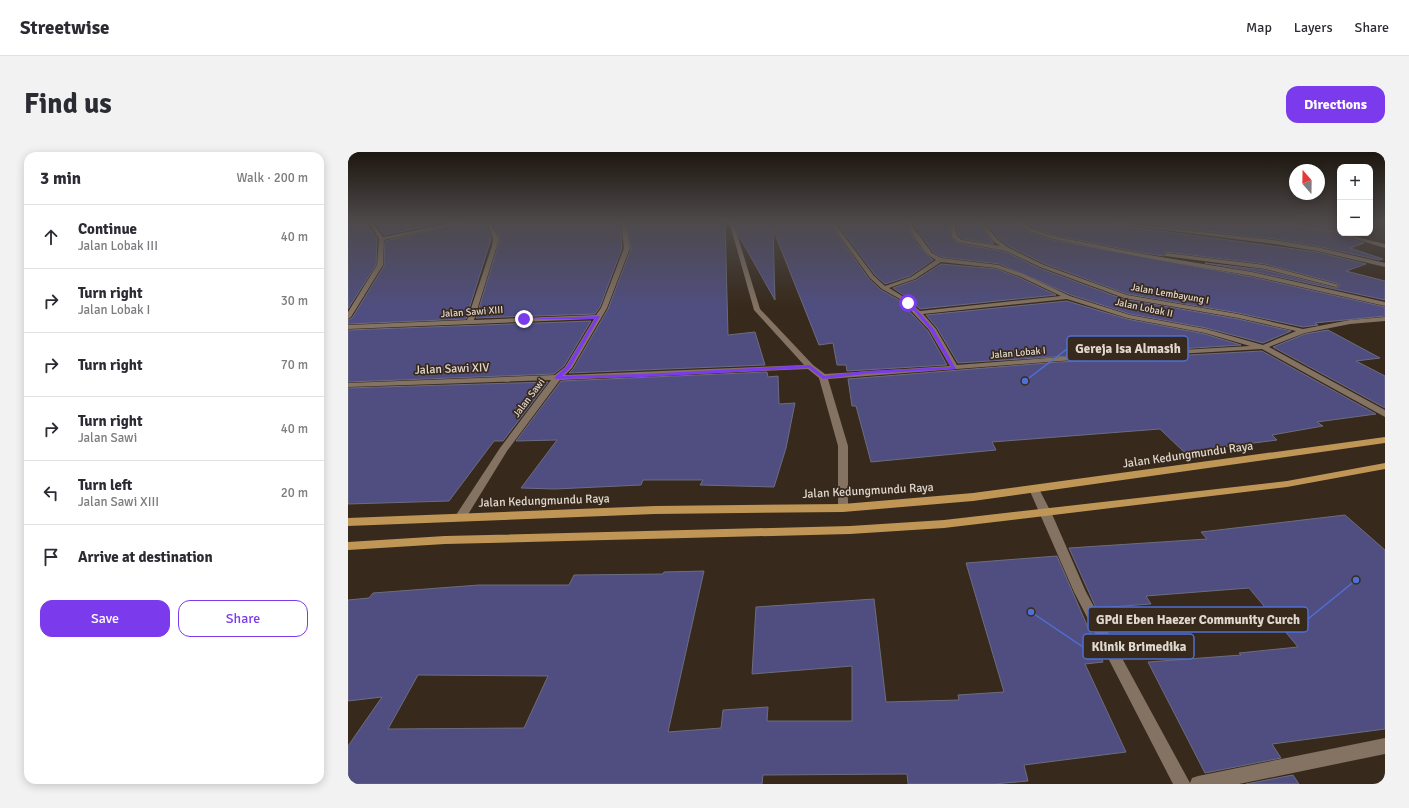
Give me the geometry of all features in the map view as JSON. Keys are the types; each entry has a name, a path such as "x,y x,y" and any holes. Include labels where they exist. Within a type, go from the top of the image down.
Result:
{"main road":[{"name":"Jalan Kedungmundu Raya","path":"348,522 655,510 843,508 973,498 1385,440"},
{"path":"348,546 445,540 850,530 944,524 1288,484 1385,466"}],"street":[{"path":"348,318 380,266 381,250"},
{"path":"470,322 494,250"},
{"name":"Jalan Sawi","path":"460,518 503,450 557,378 568,368 604,308 626,250"},
{"path":"740,250 757,310 810,367 823,378 828,390 843,446 843,508"},
{"path":"852,250 861,263 884,288 902,298 918,313 932,329 955,368"},
{"path":"884,288 913,278 940,260 927,250"},
{"name":"Jalan Lembayung I","path":"1010,250 1042,266 1126,297 1238,316 1303,331"},
{"path":"1122,250 1251,274 1324,289 1385,304"},
{"path":"1323,250 1385,265"},
{"path":"1156,256 1265,267 1341,286 1370,300"},
{"name":"Jalan Lobak II","path":"940,260 997,266 1021,275 1068,297 1128,317 1206,330 1263,347 1385,414"},
{"path":"918,313 1068,297"},
{"name":"Jalan Sawi XIII","path":"348,327 598,317"},
{"path":"1263,347 1303,331 1350,322 1385,319"},
{"name":"Jalan Lobak I","path":"823,378 865,373 955,368 1060,359 1263,347"},
{"name":"Jalan Sawi XIV","path":"348,385 643,376 810,367"},
{"path":"1034,489 1047,513 1079,591 1150,720 1182,784"},
{"path":"1198,784 1385,746"}],"building":[{"path":"348,250 377,250 376,265 348,309"},
{"path":"385,250 487,250 466,319 348,324 348,320 352,318 384,266"},
{"path":"497,250 621,250 600,307 595,314 476,318"},
{"path":"630,250 726,250 728,335 755,332 765,365 569,373 573,369 608,309"},
{"path":"747,250 774,250 775,300"},
{"path":"782,250 849,250 869,279 881,290 899,300 928,331 947,365 847,371 846,365 837,365 833,343 819,345"},
{"path":"857,250 923,250 933,260 910,276 885,284 875,275"},
{"path":"932,250 998,250 1006,252 1039,268 1123,299 1238,319 1291,331 1263,343 1206,328 1130,314 1071,295 1000,264 941,257"},
{"path":"1017,250 1109,250 1252,277 1385,307 1385,316 1315,323 1318,325 1303,327 1238,313 1127,294 1045,264"},
{"path":"1130,250 1306,250 1317,252 1366,264 1346,271 1385,281 1385,300 1252,271 1205,263 1265,270 1336,288 1340,285 1265,264 1167,252 1164,253 1164,256"},
{"path":"1337,250 1357,250 1383,259 1379,260"},
{"path":"941,264 996,269 1018,277 1056,295 920,309 893,288 916,280"},
{"path":"1067,301 1127,319 1205,334 1241,345 958,363 937,328 926,315"},
{"path":"591,321 564,366 554,374 348,382 348,330"},
{"path":"1328,330 1380,358 1356,361 1385,376 1385,408 1273,347 1305,334"},
{"path":"1262,351 1376,414 1317,422 1323,426 1272,435 1277,440 1184,452 1160,429 992,442 996,450 871,462 856,406 852,406 848,379 1060,362"},
{"path":"767,372 768,377 778,376 779,404 795,403 786,448 774,487 700,485 703,480 643,480 641,485 555,489 521,488 557,440 516,441 561,381"},
{"path":"548,382 503,441 494,441 449,501 348,504 348,388"},
{"path":"1345,515 1385,550 1385,729 1272,744 1281,758 1205,773 1148,662 1241,655 1239,653 1298,647 1249,588 1146,596 1151,604 1096,608 1069,548 1207,539 1201,532"},
{"path":"1057,556 1103,662 1085,664 1126,752 1024,765 1028,781 994,784 908,784 907,774 763,775 762,784 348,784 348,746 382,697 348,701 348,600 369,598 373,593 479,585 569,585 574,575 663,574 664,572 704,571 668,732 721,728 723,710 768,707 767,721 852,721 852,666 752,674 756,607 874,599 886,702 959,700 958,695 1004,692 966,563","holes":["418,675 548,676 524,728 388,729"]},
{"path":"1293,775 1299,784 1246,784"}],"place":[{"name":"Gereja Isa Almasih","path":"1025,381"},
{"name":"GPdI Eben Haezer Community Curch","path":"1356,580"},
{"name":"Klinik Brimedika","path":"1031,612"}],"route":[{"path":"524,319 598,317 568,368 557,378 643,376 810,367 823,378 865,373 955,368 932,329 908,303"}]}
